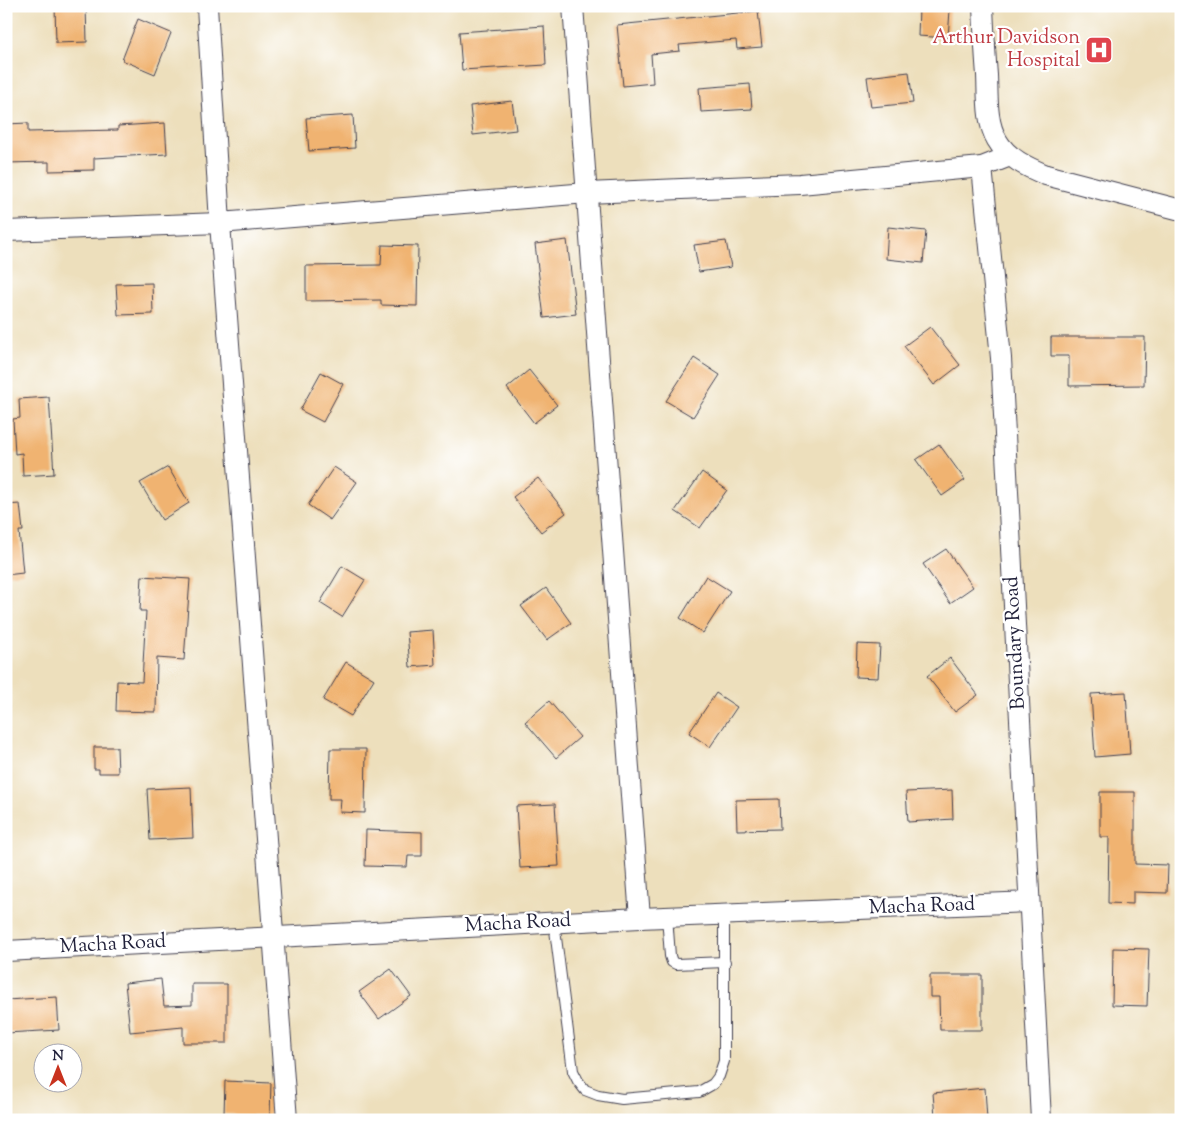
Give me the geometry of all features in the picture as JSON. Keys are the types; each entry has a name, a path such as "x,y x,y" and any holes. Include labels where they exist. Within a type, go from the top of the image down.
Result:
{"street":[{"path":"207,6 220,223 287,1120"},
{"path":"573,6 640,918"},
{"path":"983,6 991,124 996,139 1010,156 1029,168 1046,175 1181,210"},
{"path":"6,231 220,223 587,194 800,184 982,167 1010,156"},
{"name":"Boundary Road","path":"982,167 1002,358 1041,1120"},
{"name":"Macha Road","path":"6,951 667,916 1029,902"}],"lane":[{"path":"554,922 573,1071 585,1090 598,1095 622,1099 698,1092 713,1084 719,1076 724,1061 724,915"},
{"path":"667,916 672,962 676,964 725,962"}],"building":[{"path":"55,6 86,6 87,42 56,43"},
{"path":"919,8 950,10 948,38 918,36"},
{"path":"758,11 762,47 737,49 736,40 679,45 680,51 651,54 653,83 623,86 617,25"},
{"path":"138,19 171,33 155,74 122,60"},
{"path":"544,26 546,65 462,70 459,32"},
{"path":"909,72 913,103 871,107 867,77"},
{"path":"750,84 752,109 701,112 699,88"},
{"path":"512,101 516,130 473,135 470,106"},
{"path":"353,115 355,148 309,151 306,118"},
{"path":"28,123 28,132 118,130 118,126 165,123 167,154 94,158 94,170 49,171 49,162 6,163 6,124"},
{"path":"888,227 926,231 923,263 886,259"},
{"path":"567,240 576,314 544,318 535,244"},
{"path":"726,241 731,267 699,272 694,245"},
{"path":"382,245 418,246 417,306 381,305 381,300 306,301 306,266 381,265"},
{"path":"152,283 153,314 118,315 116,284"},
{"path":"930,327 960,365 934,385 904,346"},
{"path":"1051,337 1145,337 1144,385 1069,386 1069,356 1051,356"},
{"path":"694,358 720,375 693,417 666,401"},
{"path":"529,370 557,405 534,423 507,388"},
{"path":"321,372 343,384 323,422 300,410"},
{"path":"49,397 54,474 23,476 22,453 15,454 13,419 20,418 19,399"},
{"path":"939,444 965,480 942,496 916,460"},
{"path":"168,467 189,503 162,520 140,483"},
{"path":"334,467 357,482 330,520 308,505"},
{"path":"702,472 727,490 700,528 675,511"},
{"path":"538,478 566,513 541,532 513,497"},
{"path":"20,504 23,531 19,531 23,573 6,575 6,505"},
{"path":"946,549 973,587 950,603 923,564"},
{"path":"342,566 365,580 342,617 320,603"},
{"path":"142,576 190,579 184,660 157,658 156,712 116,711 117,681 142,682 146,611 140,611"},
{"path":"706,576 730,591 703,633 680,618"},
{"path":"546,588 571,623 547,640 521,606"},
{"path":"433,630 435,665 410,667 407,632"},
{"path":"857,644 880,645 878,678 856,677"},
{"path":"950,658 978,695 955,712 927,676"},
{"path":"346,662 374,679 351,716 323,700"},
{"path":"1126,692 1130,754 1095,757 1091,694"},
{"path":"716,693 737,707 710,747 689,733"},
{"path":"549,701 580,737 556,758 525,722"},
{"path":"94,747 117,747 118,773 99,773 99,769 94,769"},
{"path":"330,749 366,749 365,813 340,812 341,799 329,799"},
{"path":"191,787 193,838 150,840 147,789"},
{"path":"952,790 953,819 908,822 906,792"},
{"path":"1100,792 1135,792 1135,864 1168,865 1167,893 1133,892 1133,904 1108,903 1109,837 1100,837"},
{"path":"779,799 780,829 737,830 736,800"},
{"path":"555,804 559,866 520,868 516,806"},
{"path":"366,830 422,832 422,856 408,856 407,867 365,866"},
{"path":"1113,948 1149,949 1147,1006 1112,1005"},
{"path":"391,969 411,996 379,1019 359,992"},
{"path":"930,975 982,975 982,1030 940,1030 939,997 930,997"},
{"path":"161,979 164,1006 192,1005 192,984 227,984 227,1043 183,1043 183,1027 130,1032 125,983"},
{"path":"57,997 59,1030 6,1033 6,1000"},
{"path":"225,1081 271,1083 270,1116 224,1114"},
{"path":"985,1088 987,1120 944,1120 943,1116 935,1117 933,1093"}],"place":[{"name":"Arthur Davidson Hospital","path":"1099,50"}]}
